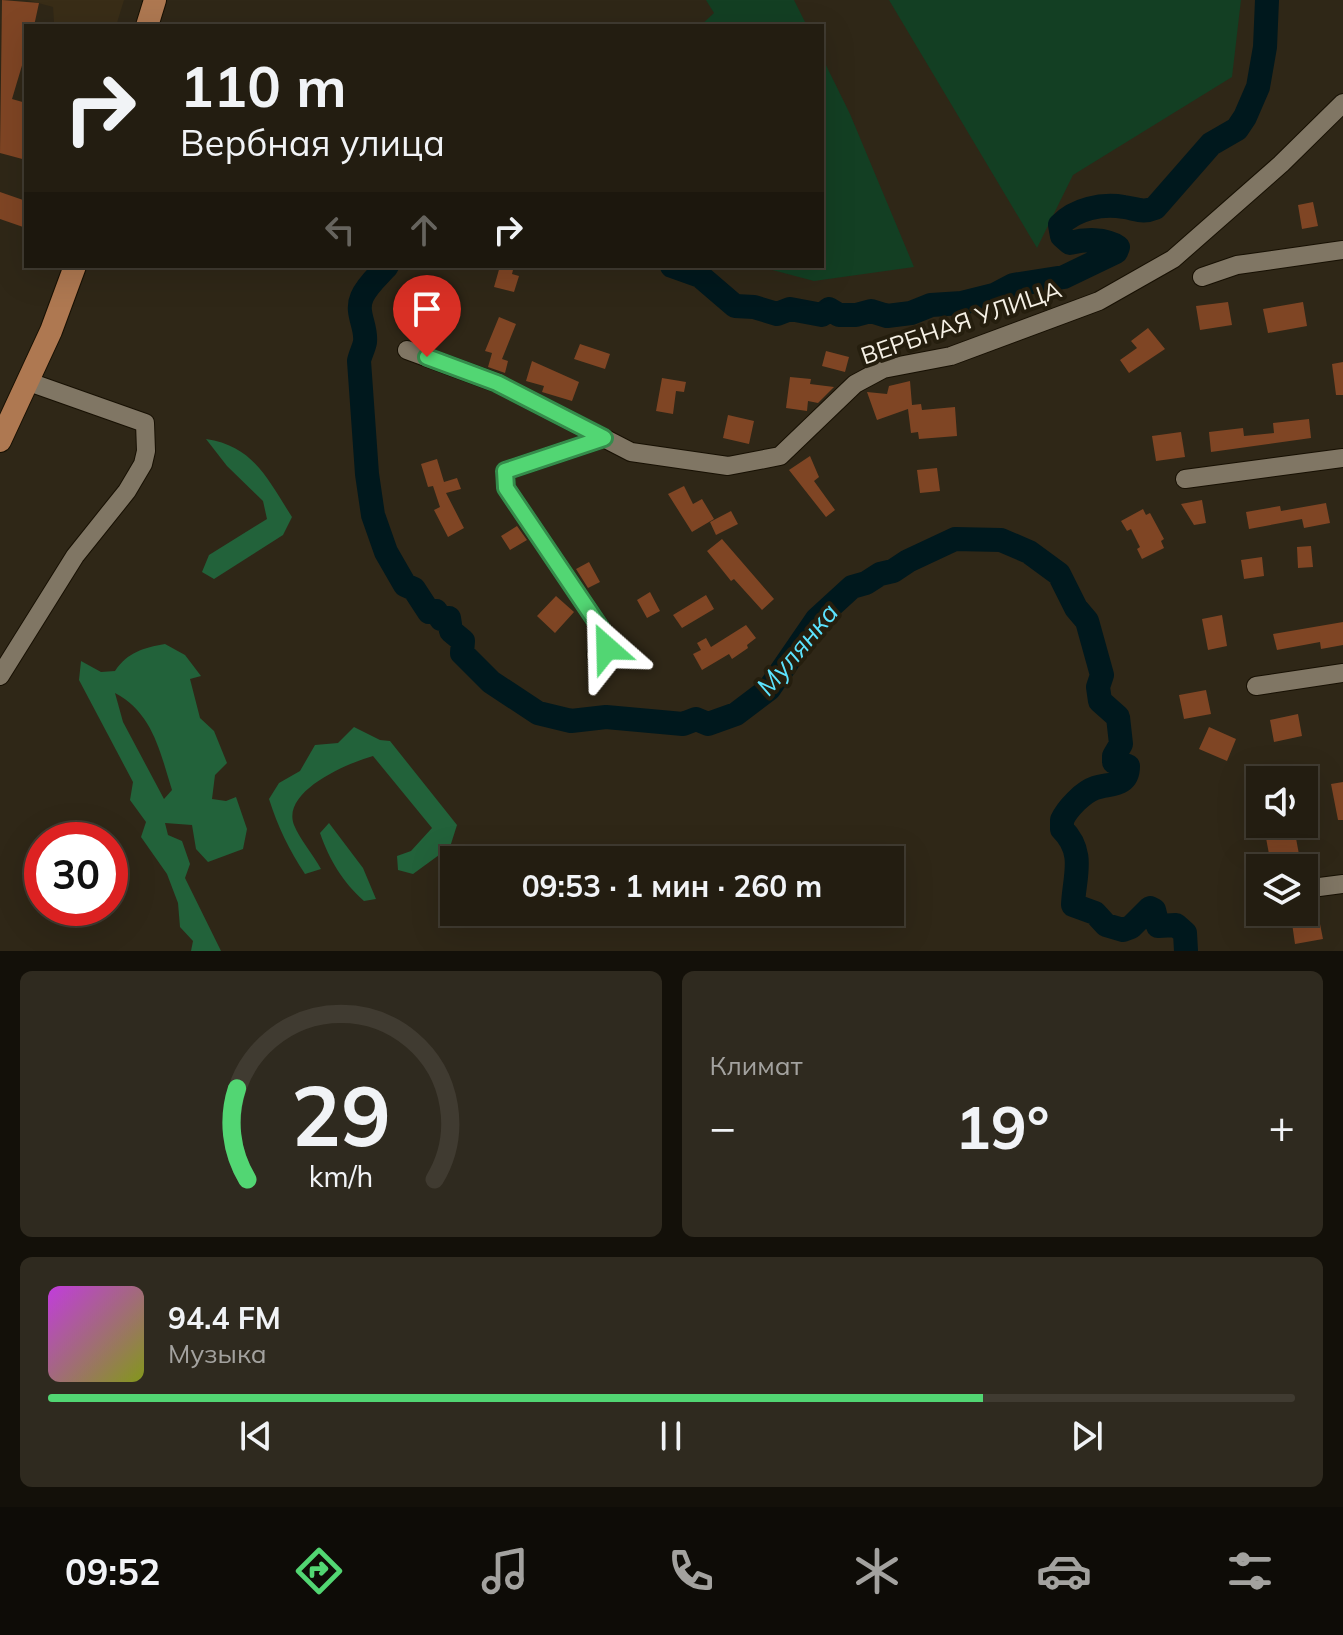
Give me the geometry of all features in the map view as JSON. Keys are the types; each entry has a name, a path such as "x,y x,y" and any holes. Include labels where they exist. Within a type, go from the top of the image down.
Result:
{"main road":[{"path":"148,24 155,0"},
{"path":"0,441 29,382 74,268"}],"street":[{"name":"ВЕРБНАЯ УЛИЦА","path":"407,350 497,383 631,452 728,466 780,456 855,384 883,369 951,356 1099,301 1173,259 1281,164 1343,103"},
{"path":"1202,277 1237,265 1343,250"},
{"path":"0,676 75,556 127,491 143,464 146,451 145,423 29,382"},
{"path":"596,655 609,646 608,639 506,488 505,471 604,438"},
{"path":"1185,479 1343,458"},
{"path":"1256,686 1343,673"},
{"path":"1318,887 1343,884"}],"shaded area":[{"path":"27,0 124,0 117,24 60,24 54,22 53,7"}],"green space":[{"path":"706,0 794,0 806,24 702,24 714,13"},
{"path":"889,0 1241,0 1232,77 1073,175 1037,248"},
{"path":"824,61 850,114 914,267 814,281 765,268 824,268"},
{"path":"206,439 236,449 248,457 267,478 292,517 283,535 214,579 202,572 209,555 267,519 263,501 227,466"},
{"path":"165,644 185,655 201,676 190,679 200,718 214,731 227,763 215,775 212,799 226,801 236,797 247,829 243,849 208,862 196,849 192,825 165,823 168,835 182,841 190,864 185,878 221,951 191,951 193,941 180,927 178,903 167,874 141,837 146,822 130,800 133,782 79,680 81,661 101,672 115,671 131,655","holes":["115,693 128,701 147,722 159,748 172,790 164,799 123,722"]},
{"path":"354,727 380,740 390,741 457,825 450,846 440,846 440,854 413,874 398,870 397,856 411,851 432,828 373,756 319,780 297,801 293,813 294,825 321,869 305,874 289,847 269,799 279,783 300,771 315,745 338,743"},
{"path":"329,823 363,868 376,899 364,901 338,870 320,833"}],"building":[{"path":"2,0 39,3 34,24 24,24 24,59 12,99 24,102 24,159 0,153"},
{"path":"0,192 24,200 24,227 0,219"},
{"path":"1313,202 1318,226 1302,229 1298,205"},
{"path":"499,268 514,268 512,274 519,276 514,292 494,287"},
{"path":"1228,302 1232,325 1200,330 1196,306"},
{"path":"1303,302 1307,326 1268,333 1263,309"},
{"path":"499,317 516,324 502,359 508,361 505,373 488,367 492,353 485,351"},
{"path":"1148,328 1165,349 1129,373 1120,360 1137,348 1131,341"},
{"path":"580,344 610,354 605,369 574,359"},
{"path":"826,351 849,357 845,372 822,366"},
{"path":"532,361 579,382 572,401 542,392 544,386 526,381"},
{"path":"1343,362 1343,395 1336,395 1332,364"},
{"path":"790,377 811,379 810,384 834,387 818,403 808,401 807,411 786,408"},
{"path":"662,378 686,382 684,392 676,391 673,414 656,411"},
{"path":"910,381 912,405 921,404 922,410 955,407 957,436 919,439 918,432 911,433 908,409 877,420 867,392 887,394 889,386"},
{"path":"728,415 754,421 749,444 723,438"},
{"path":"1309,419 1311,438 1211,452 1209,432 1243,428 1244,436 1274,433 1273,423"},
{"path":"1181,432 1185,457 1156,461 1152,436"},
{"path":"810,456 819,477 814,481 835,510 826,517 789,470"},
{"path":"437,459 444,482 457,478 461,489 446,493 464,528 448,537 434,510 440,507 433,486 428,487 421,464"},
{"path":"937,468 940,491 920,493 917,470"},
{"path":"684,486 693,504 702,499 714,519 692,532 668,494"},
{"path":"1202,500 1206,523 1194,525 1181,504"},
{"path":"1326,503 1330,523 1304,528 1302,519 1249,529 1246,512 1280,506 1281,511"},
{"path":"1143,509 1146,515 1150,513 1164,539 1161,541 1164,548 1142,559 1131,529 1127,531 1121,521"},
{"path":"731,511 738,524 716,535 710,522"},
{"path":"517,526 527,540 510,550 501,536"},
{"path":"722,539 774,599 762,610 734,579 731,581 707,551"},
{"path":"1311,546 1313,567 1298,568 1297,547"},
{"path":"1262,557 1264,576 1244,579 1241,560"},
{"path":"589,562 600,582 588,588 576,569"},
{"path":"650,592 660,611 647,618 637,600"},
{"path":"706,595 714,609 682,628 673,615"},
{"path":"556,596 574,612 555,633 537,616"},
{"path":"1222,615 1227,646 1208,650 1202,619"},
{"path":"1343,622 1343,645 1321,649 1320,642 1277,650 1273,634"},
{"path":"746,625 756,638 747,645 748,648 732,659 729,654 702,670 693,654 701,650 697,643 706,638 711,647"},
{"path":"1206,690 1211,714 1184,719 1179,695"},
{"path":"1298,714 1302,736 1274,742 1270,720"},
{"path":"1209,727 1236,739 1227,761 1199,749"},
{"path":"1343,782 1343,820 1338,820 1331,784"},
{"path":"1266,838 1296,838 1299,854 1269,854"},
{"path":"1318,919 1323,939 1295,944 1292,926 1318,926"}],"waterway":[{"name":"Мулянка","path":"678,268 700,276 735,306 754,307 777,314 790,309 822,315 829,309 839,315 871,311 887,316 911,313 931,305 962,303 994,295 1013,285 1064,277 1116,252 1118,247 1095,240 1070,243 1062,236 1060,225 1066,219 1098,207 1155,208 1211,144 1237,129 1258,87 1265,47 1267,0"},
{"name":"Мулянка","path":"385,268 370,284 360,303 365,336 359,361 373,515 386,552 405,585 414,589 429,612 436,611 441,619 449,618 451,631 463,641 462,653 491,682 538,713 571,721 606,717 683,724 696,719 708,724 736,714 769,689 817,619 852,587 893,571 955,539 1001,540 1029,552 1059,574 1076,608 1087,621 1102,675 1098,687 1100,701 1118,717 1121,744 1114,762 1128,766 1122,781 1085,793 1062,820 1062,829 1076,856 1073,905 1095,913 1106,925 1123,930 1131,927 1150,908 1154,910 1158,926 1176,925 1185,933 1186,951"}],"route":[{"path":"427,357 497,383 604,438 505,471 506,488 608,639 610,643 607,648"}]}
